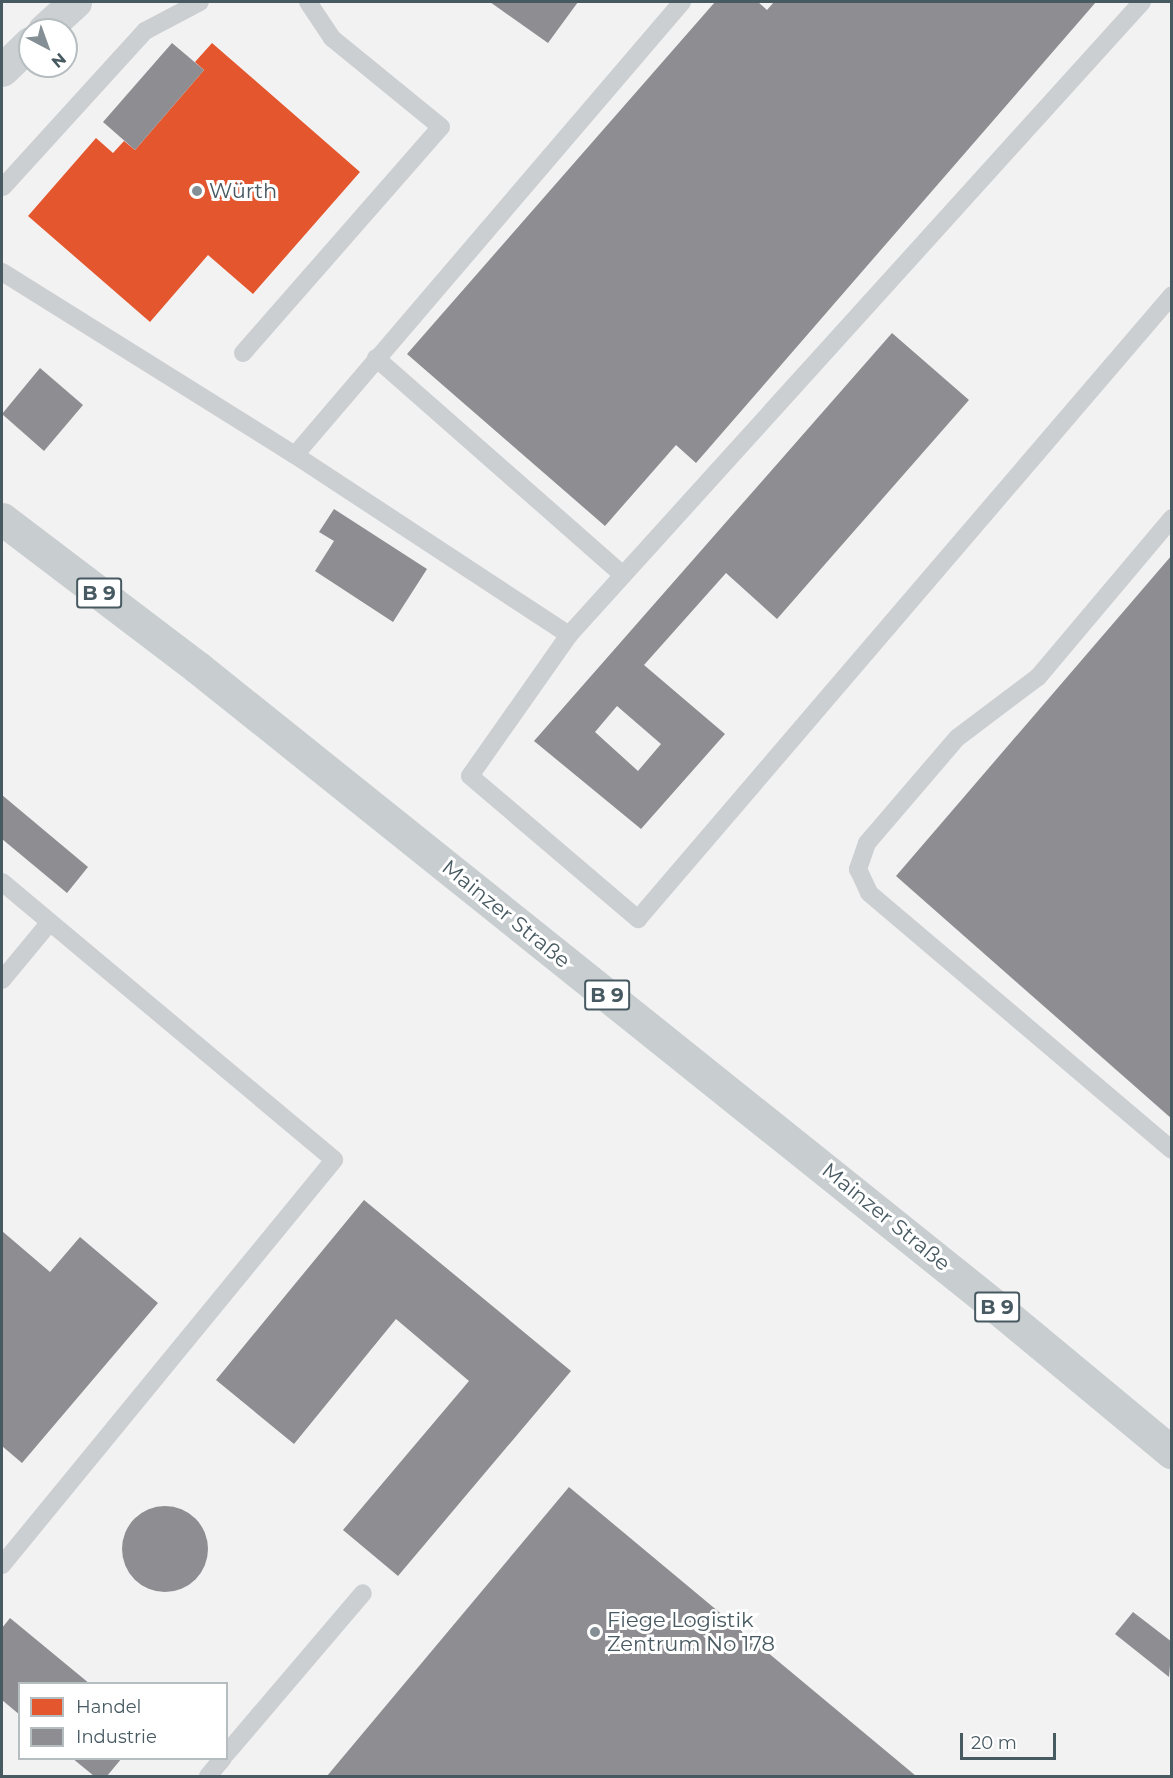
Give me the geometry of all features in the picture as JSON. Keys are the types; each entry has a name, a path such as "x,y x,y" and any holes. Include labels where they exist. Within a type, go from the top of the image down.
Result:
{"main road":[{"name":"Mainzer Straße","path":"2,519 197,667 985,1297 1172,1453"}],"street":[{"path":"57,18 75,2"},
{"path":"2,70 18,55"}],"lane":[{"path":"3,186 145,31 200,2"},
{"path":"243,353 441,127 333,38 308,2"},
{"path":"295,455 682,2"},
{"path":"1143,2 569,635 470,776 638,919 1172,295"},
{"path":"2,272 295,455 569,635"},
{"path":"376,358 623,575"},
{"path":"1172,518 1038,677 957,738 867,843 858,869 869,893 1172,1150"},
{"path":"2,882 334,1160 2,1565"},
{"path":"2,980 50,922"},
{"path":"228,1752 363,1593"},
{"path":"208,1776 221,1760"}],"building: Handel":[{"path":"212,43 360,172 253,294 208,255 150,322 28,216 96,138 113,153 124,141 135,150 204,70 195,62"}],"building: Industrie":[{"path":"490,2 578,2 548,43"},
{"path":"715,2 758,2 767,10 774,2 1096,2 696,463 676,445 605,526 407,354"},
{"path":"172,43 204,70 135,150 103,122"},
{"path":"892,333 969,400 777,619 726,573 644,665 725,734 641,829 534,741","holes":["617,706 661,744 638,771 595,732"]},
{"path":"40,368 83,405 44,451 2,414"},
{"path":"334,509 427,569 393,622 315,571 334,541 319,532"},
{"path":"1172,555 1172,1119 896,876"},
{"path":"2,795 88,867 67,893 2,839"},
{"path":"364,1200 571,1371 398,1576 343,1530 469,1381 396,1319 294,1444 216,1380"},
{"path":"2,1231 50,1272 80,1237 158,1303 22,1463 2,1446"},
{"name":"Fiege Logistik Zentrum No 178","path":"569,1487 916,1776 327,1776"},
{"path":"165,1506 189,1513 201,1525 208,1549 201,1573 189,1585 165,1592 141,1585 129,1573 122,1549 129,1525 141,1513"},
{"path":"1133,1612 1172,1642 1169,1677 1115,1634"},
{"path":"10,1618 88,1682 18,1682 18,1713 2,1700 2,1628"},
{"path":"74,1760 120,1760 107,1776 94,1776"}],"place":[{"name":"Würth","path":"197,191"},
{"name":"Fiege Logistik Zentrum No 178","path":"595,1632"}]}
